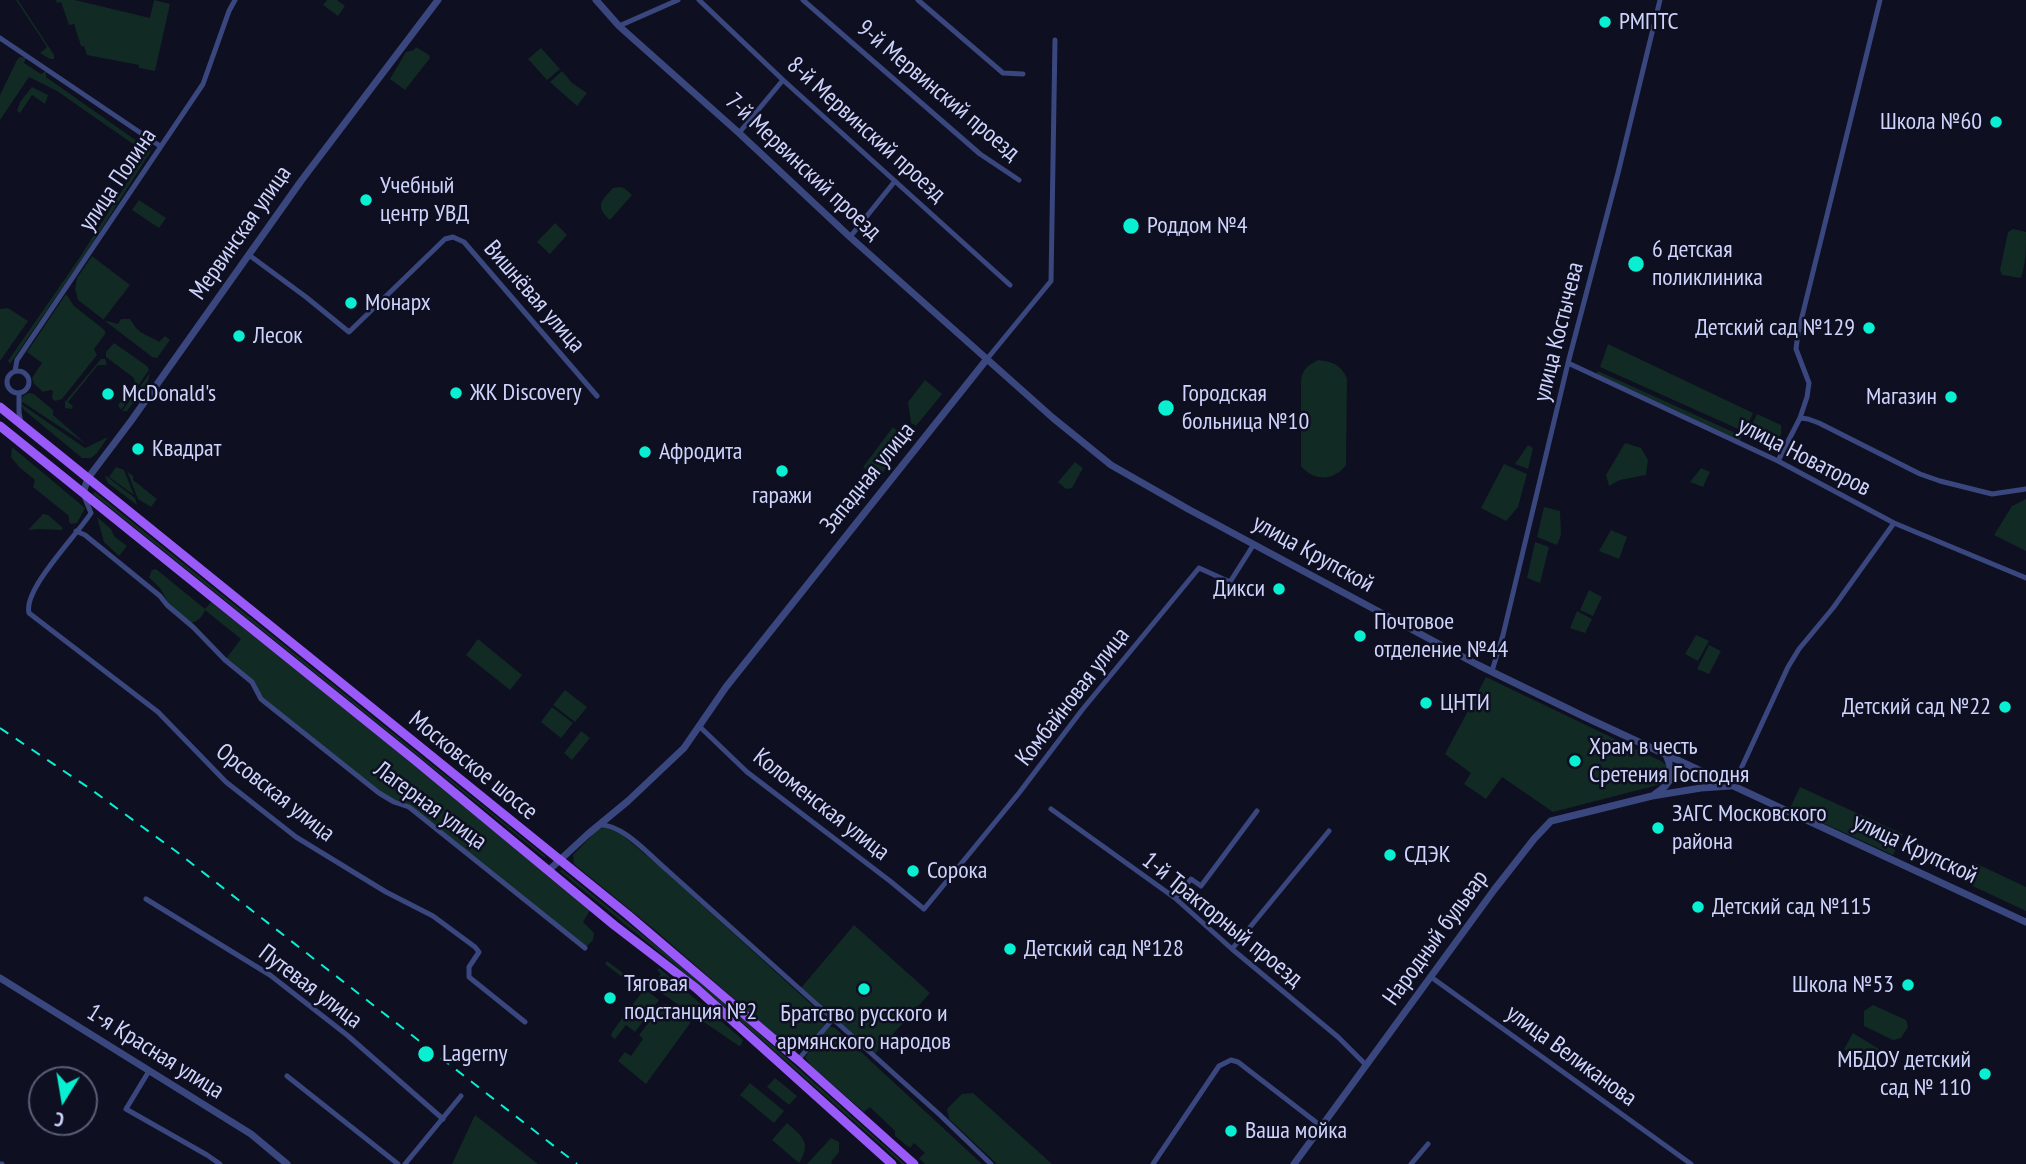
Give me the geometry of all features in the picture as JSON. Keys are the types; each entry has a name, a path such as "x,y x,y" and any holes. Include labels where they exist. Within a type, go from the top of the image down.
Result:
{"main road":[{"name":"Московское шоссе","path":"0,407 708,982 914,1164"},
{"name":"Московское шоссе","path":"0,426 696,988 892,1164"}],"street":[{"name":"улица Полина","path":"15,371 17,360 203,84 235,0"},
{"name":"Мервинская улица","path":"83,494 89,478 301,181 438,0"},
{"name":"7-й Мервинский проезд","path":"596,0 619,26 987,359"},
{"path":"619,26 678,0"},
{"name":"8-й Мервинский проезд","path":"699,0 783,80 1010,285"},
{"name":"9-й Мервинский проезд","path":"803,0 980,154 1019,180"},
{"path":"918,0 1003,73 1023,74"},
{"name":"улица Костычева","path":"1492,671 1660,0"},
{"path":"1778,461 1800,418 1807,397 1809,383 1796,349 1798,333 1880,0"},
{"path":"0,38 160,146"},
{"name":"Западная улица","path":"549,870 675,758 726,687 1051,281 1055,40"},
{"path":"739,133 783,80"},
{"path":"850,237 895,181"},
{"name":"Вишнёвая улица","path":"249,255 349,332 445,239 457,237 597,396"},
{"name":"улица Крупской","path":"987,359 1111,466 1401,625 1585,717 2026,922"},
{"name":"улица Новаторов","path":"1568,363 1778,461 1894,523 2026,578"},
{"path":"15,371 22,371 29,379 27,389 19,393 10,390 3,382 15,371"},
{"path":"19,393 21,424"},
{"name":"улица Новаторов","path":"1800,418 1819,423 1920,474 1940,481 1992,494 2026,489"},
{"path":"76,531 91,513 83,494"},
{"path":"1733,786 1799,649 1833,608 1894,523"},
{"name":"Лагерная улица","path":"76,531 85,535 160,596 167,606 193,626 225,660 252,682 261,699 379,793 409,807 585,948"},
{"name":"Орсовская улица","path":"76,531 30,597 27,609 33,618 158,712 226,782 296,837 386,892 433,916 475,947 479,952 469,967 469,977 525,1021"},
{"name":"Комбайновая улица","path":"924,909 1199,568 1230,582 1254,544"},
{"name":"Коломенская улица","path":"699,726 747,772 924,909"},
{"path":"1652,796 1671,778 1672,769 1666,754"},
{"path":"1701,788 1706,786 1708,779 1703,773"},
{"name":"Народный бульвар","path":"1294,1164 1534,839 1551,821 1652,796 1733,786"},
{"name":"1-й Тракторный проезд","path":"1051,809 1175,898 1338,1037 1366,1065"},
{"path":"1175,898 1191,879 1201,886 1256,811"},
{"path":"599,825 608,824 622,831 940,1115 991,1164"},
{"path":"1232,949 1329,831"},
{"name":"Путевая улица","path":"146,899 270,975 347,1035 443,1119"},
{"name":"улица Великанова","path":"1431,977 1691,1164"},
{"name":"1-я Красная улица","path":"0,978 251,1134 287,1164"},
{"path":"798,1059 832,1020"},
{"path":"1153,1164 1219,1066 1231,1060 1238,1062 1321,1126"},
{"path":"149,1071 126,1109 220,1164"},
{"path":"287,1076 398,1164"},
{"path":"405,1164 461,1096"},
{"path":"1410,1164 1428,1144"}],"green space":[{"path":"16,0 54,55 54,59 40,53 47,47"},
{"path":"56,0 75,0 150,18 154,0 170,4 155,71 139,68 139,65 87,55 74,24 69,25 61,2 57,3"},
{"path":"327,0 337,0 345,6 338,16 323,5"},
{"path":"416,47 430,58 405,90 390,79 406,52"},
{"path":"541,48 560,69 547,80 528,59"},
{"path":"20,57 26,58 24,63 41,74 46,71 46,77 151,151 88,250 10,364 8,361 78,260 146,153 57,91 29,77 0,120 0,95"},
{"path":"562,71 572,83 587,93 577,106 550,82"},
{"path":"32,87 48,95 45,104 32,95 20,113 17,111 20,102"},
{"path":"619,187 632,195 610,220 602,211 601,203 613,188"},
{"path":"139,200 166,218 159,228 132,210"},
{"path":"555,223 567,235 550,254 537,242"},
{"path":"2013,229 2026,232 2025,261 2021,278 2002,275 2000,270 2008,232"},
{"path":"92,256 130,285 103,320 78,300 75,289 77,278"},
{"path":"66,294 74,306 102,328 105,334 94,349 97,355 62,399 55,401 52,398 53,391 43,392 34,384 32,378 42,363 27,352"},
{"path":"8,308 28,321 0,361 0,309"},
{"path":"121,319 130,319 138,330 159,342 165,336 170,340 157,358 152,357 104,320 118,324"},
{"path":"114,343 149,370 121,410 118,405 135,383 134,378 106,357 106,352"},
{"path":"1608,344 1753,413 1745,432 1600,367"},
{"path":"101,359 105,359 107,365 98,365 68,402 73,406 71,409 65,408 65,402"},
{"path":"1318,360 1335,364 1347,378 1346,465 1330,477 1312,475 1301,466 1301,380 1306,368"},
{"path":"1598,371 1742,436 1740,441 1596,374"},
{"path":"150,373 147,384 127,411 122,411"},
{"path":"925,380 942,394 916,426 911,423 908,402"},
{"path":"29,393 53,410 53,415 86,444 21,401 23,396"},
{"path":"21,404 85,448 108,437 91,458 82,458 24,410"},
{"path":"1757,414 1781,425 1776,446 1748,433"},
{"path":"893,427 907,439 878,479 863,467"},
{"path":"1625,443 1641,448 1648,460 1646,475 1620,480 1609,486 1606,475"},
{"path":"1528,445 1533,448 1528,469 1515,464"},
{"path":"12,447 85,508 77,523 71,524 69,516 33,487 35,480 11,457"},
{"path":"1075,462 1083,468 1072,488 1066,489 1058,482"},
{"path":"1504,464 1527,474 1518,507 1506,521 1481,508"},
{"path":"116,467 124,470 134,495 109,477"},
{"path":"1701,468 1710,472 1703,487 1690,482"},
{"path":"127,471 133,476 133,480 157,499 151,507 138,499"},
{"path":"105,475 135,498 137,505 108,483"},
{"path":"95,492 545,856 545,858 93,494"},
{"path":"2026,499 2026,551 1994,535 2012,506"},
{"path":"1544,507 1560,511 1561,535 1557,545 1537,537"},
{"path":"43,514 48,515 63,528 28,530"},
{"path":"97,517 127,546 119,556 104,542"},
{"path":"1611,530 1627,537 1619,559 1599,551"},
{"path":"1535,542 1549,547 1540,583 1527,578"},
{"path":"156,569 205,609 211,602 592,907 583,922 594,933 593,940 585,948 409,807 394,802 261,699 257,690 225,660 241,639 205,610 200,618 190,623 170,606 160,588 149,577 152,570"},
{"path":"1589,590 1602,597 1593,616 1580,610"},
{"path":"1577,611 1592,619 1585,633 1570,628"},
{"path":"1696,635 1709,641 1698,661 1685,654"},
{"path":"478,639 522,675 510,690 466,655"},
{"path":"1709,645 1721,651 1709,674 1697,669"},
{"path":"1486,677 1661,761 1667,766 1666,777 1658,785 1553,812 1502,777 1486,799 1464,784 1471,773 1445,754"},
{"path":"565,690 587,707 575,722 553,705"},
{"path":"552,707 573,723 561,738 541,722"},
{"path":"581,731 590,738 572,760 564,753"},
{"path":"1800,787 1903,834 1893,855 1790,808"},
{"path":"606,827 621,834 666,872 824,1016 825,1022 821,1030 812,1040 795,1052 574,864 573,855 598,829"},
{"path":"1973,862 2026,887 2026,911 1964,882"},
{"path":"560,871 706,986 905,1164 703,988"},
{"path":"854,925 930,993 875,1054 801,988"},
{"path":"607,961 659,1000 635,1032 626,1025 615,1039 611,1036 612,1032 642,992 605,964"},
{"path":"659,968 743,1040 741,1045 654,988 653,984 661,974 657,970"},
{"path":"663,1004 668,1004 691,1022 646,1084 618,1061 625,1052 631,1056 643,1039 639,1035"},
{"path":"1873,1005 1906,1020 1908,1027 1901,1038 1893,1040 1864,1026 1864,1011"},
{"path":"829,1026 835,1028 982,1164 925,1164 919,1158 925,1153 914,1143 910,1148 895,1136 895,1131 870,1107 864,1112 811,1066 805,1057"},
{"path":"1853,1033 1882,1051 1873,1066 1844,1049"},
{"path":"775,1078 797,1096 789,1105 767,1087"},
{"path":"750,1083 784,1111 774,1123 740,1095"},
{"path":"973,1093 1052,1164 997,1164 949,1119 947,1109 962,1094"},
{"path":"475,1115 538,1164 452,1164"},
{"path":"787,1123 804,1140 805,1150 799,1163 772,1140"},
{"path":"831,1138 839,1142 839,1152 832,1164 807,1164"}],"railway":[{"path":"0,728 177,852 577,1164"}],"place":[{"name":"РМПТС","path":"1605,22"},
{"name":"Школа №60","path":"1996,122"},
{"name":"Учебный центр УВД","path":"366,200"},
{"name":"Роддом №4","path":"1131,226"},
{"name":"6 детская поликлиника","path":"1636,264"},
{"name":"Монарх","path":"351,303"},
{"name":"Детский сад №129","path":"1869,328"},
{"name":"Лесок","path":"239,336"},
{"name":"ЖК Discovery","path":"456,393"},
{"name":"McDonald's","path":"108,394"},
{"name":"Магазин","path":"1951,397"},
{"name":"Городская больница №10","path":"1166,408"},
{"name":"Квадрат","path":"138,449"},
{"name":"Афродита","path":"645,452"},
{"name":"гаражи","path":"782,471"},
{"name":"Дикси","path":"1279,589"},
{"name":"Почтовое отделение №44","path":"1360,636"},
{"name":"ЦНТИ","path":"1426,703"},
{"name":"Детский сад №22","path":"2005,707"},
{"name":"Храм в честь Сретения Господня","path":"1575,761"},
{"name":"ЗАГС Московского района","path":"1658,828"},
{"name":"СДЭК","path":"1390,855"},
{"name":"Сорока","path":"913,871"},
{"name":"Детский сад №115","path":"1698,907"},
{"name":"Детский сад №128","path":"1010,949"},
{"name":"Школа №53","path":"1908,985"},
{"name":"Братство русского и армянского народов","path":"864,989"},
{"name":"Тяговая подстанция №2","path":"610,998"},
{"name":"Lagerny","path":"426,1054"},
{"name":"МБДОУ детский сад № 110","path":"1985,1074"},
{"name":"Ваша мойка","path":"1231,1131"}]}
